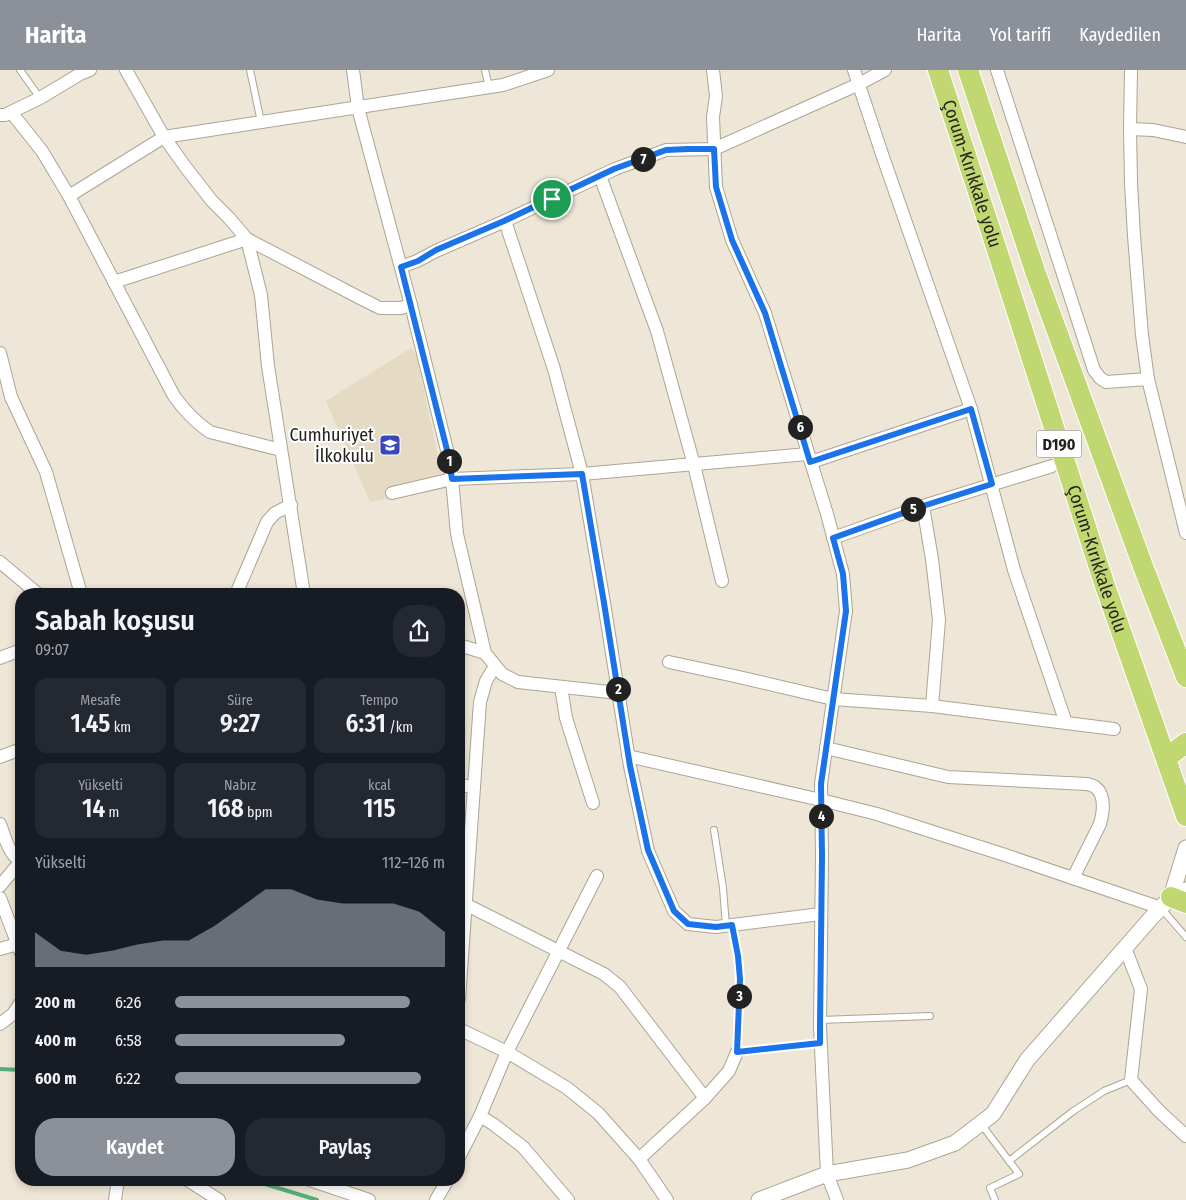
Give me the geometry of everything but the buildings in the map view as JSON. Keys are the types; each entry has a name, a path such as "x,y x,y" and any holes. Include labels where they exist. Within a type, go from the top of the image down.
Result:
{"highway":[{"name":"Çorum-Kırıkkale yolu","path":"938,70 1104,583 1186,816"},
{"name":"Çorum-Kırıkkale yolu","path":"968,70 1036,274 1144,569 1184,669"},
{"path":"1166,758 1186,743"}],"street":[{"path":"90,70 40,98 5,113 42,151 69,196 174,396 186,412 210,432 281,450"},
{"path":"126,70 164,136 187,169 212,201 247,239 380,308 401,308 411,305"},
{"path":"353,70 358,108 411,305 447,450 452,479 457,534 485,653 502,674 518,682 618,693"},
{"path":"69,196 164,136 503,86 548,70"},
{"path":"713,70 716,96 712,117 716,187 732,240 765,313 843,574 846,611 821,784 820,1043 827,1174 837,1200"},
{"path":"854,70 971,409 1014,570 1066,723"},
{"path":"401,267 418,261 436,250 504,221 614,169 666,150 714,149 859,84 885,70"},
{"path":"997,70 1094,370 1106,382 1148,379"},
{"path":"1131,70 1130,129 1134,236 1142,335 1148,379 1186,533"},
{"path":"1130,129 1154,130 1186,137"},
{"path":"600,176 657,331 694,465 722,581"},
{"path":"504,221 554,369 582,474 628,756 648,850 674,911 688,924 716,927 821,914"},
{"path":"114,282 247,239"},
{"path":"247,239 261,296 268,366 303,588"},
{"path":"0,353 11,398 46,472 79,588"},
{"path":"392,493 452,479 582,474 809,458 971,409"},
{"path":"833,538 923,506 1052,466"},
{"path":"238,588 266,522 275,513 291,505"},
{"path":"923,506 932,559 939,620 932,706"},
{"path":"0,562 31,588"},
{"path":"465,647 485,653"},
{"path":"0,658 15,652"},
{"path":"669,662 833,699 932,706 1114,730"},
{"path":"465,874 480,702 486,681 495,666"},
{"path":"561,687 566,718 593,803"},
{"path":"826,748 948,777 1087,784 1096,787 1101,796 1103,809 1100,824 1073,878"},
{"path":"0,757 15,751"},
{"path":"628,756 877,814 1073,878 1176,899"},
{"path":"465,786 474,787"},
{"path":"0,824 11,853 15,857"},
{"path":"759,1200 827,1174 908,1160 955,1143 981,1124 993,1114 1027,1060 1125,948 1176,899 1186,848"},
{"path":"0,886 15,869"},
{"path":"465,1145 480,1116 507,1052 597,876"},
{"path":"0,898 15,938"},
{"path":"465,904 604,974 620,987 704,1098"},
{"path":"1125,948 1141,989 1131,1080 1159,1111 1186,1136"},
{"path":"0,949 15,949"},
{"path":"0,1024 15,1010"},
{"path":"465,1032 507,1052 567,1088 598,1113 639,1159 666,1200"},
{"path":"639,1159 704,1098 728,1071 737,1052"},
{"path":"480,1116 523,1146 568,1200"},
{"path":"115,1200 117,1186"},
{"path":"197,1186 219,1200"},
{"path":"328,1186 369,1200"},
{"path":"436,1200 444,1186"}],"lane":[{"path":"20,70 40,98"},
{"path":"250,70 261,122"},
{"path":"485,70 489,88"},
{"path":"714,830 729,925 738,956 740,979 737,1052 820,1043"},
{"path":"1176,899 1186,937"},
{"path":"820,1020 930,1016"},
{"path":"1009,1161 1072,1112 1104,1091 1131,1080"},
{"path":"981,1124 1019,1174 990,1188 995,1200"}],"shaded area":[{"name":"Cumhuriyet İlkokulu","path":"411,348 416,354 445,489 370,502 326,401"}],"waterway":[{"path":"0,1069 15,1070"},
{"path":"272,1186 317,1200"}],"place":[{"name":"Cumhuriyet İlkokulu","path":"390,445"}],"route":[{"path":"714,149 716,187 732,240 765,313 810,462 971,409 992,484 833,538 843,574 846,611 821,784 820,1043 737,1052 740,979 732,925 716,927 688,924 674,911 648,850 630,766 582,474 452,479 447,450 401,267 418,261 436,250 552,199 614,169 666,150 714,149"}]}
